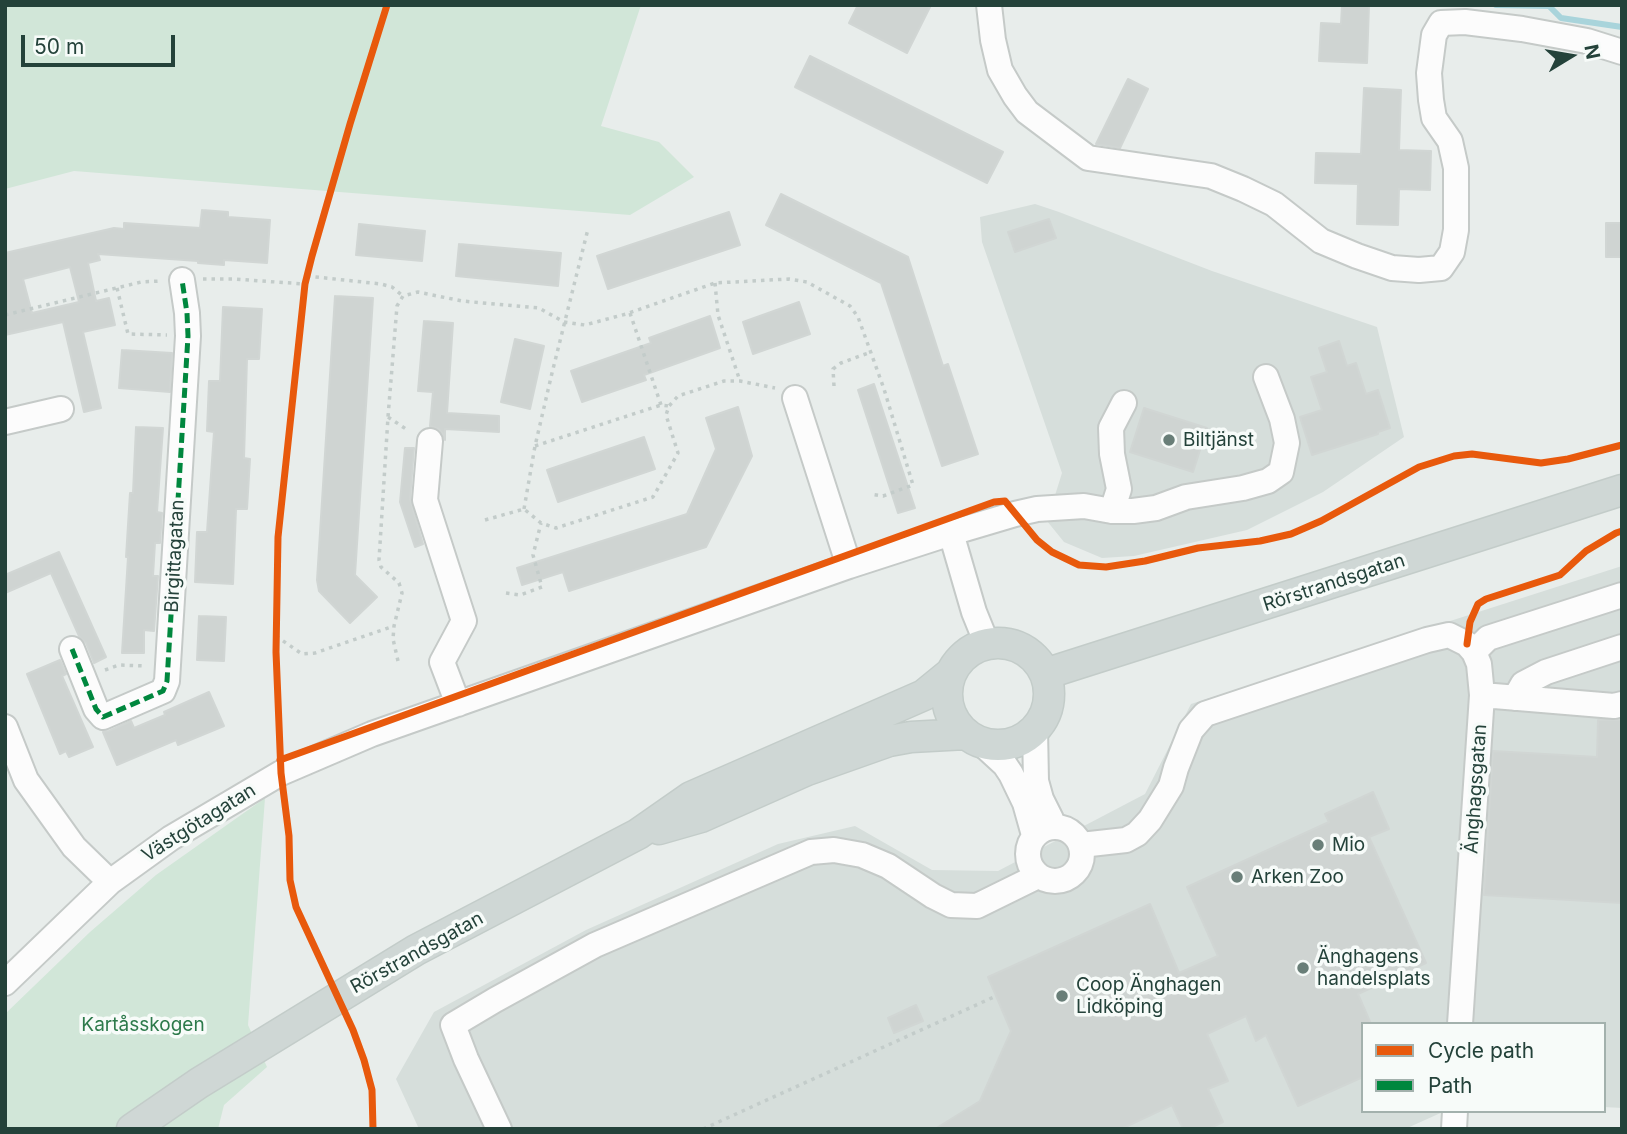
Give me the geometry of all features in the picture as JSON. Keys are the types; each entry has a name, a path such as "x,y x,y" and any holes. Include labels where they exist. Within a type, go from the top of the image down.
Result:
{"main road":[{"name":"Rörstrandsgatan","path":"1045,674 1622,490"},
{"path":"987,644 998,642 1021,648 1039,663 1045,674 1049,697 1042,719 1035,729"},
{"name":"Rörstrandsgatan","path":"132,1129 199,1083 416,950 638,834 691,797 924,695 951,673 960,659 972,649 987,644"},
{"path":"951,673 946,689 948,706 954,721 973,738"},
{"name":"Rörstrandsgatan","path":"638,834 701,817 807,770 889,741 911,737 973,738 995,745 1010,744 1035,729"}],"street":[{"path":"989,5 1000,69 1015,96 1027,112 1088,158 1211,176 1274,204 1321,241 1392,268 1441,268 1452,251 1456,230 1456,168 1450,141 1434,118 1429,73 1434,35 1441,23 1465,22 1522,29 1587,41 1622,52"},
{"name":"Birgittagatan","path":"72,649 96,709 103,717 163,691 167,681 188,336 182,280"},
{"name":"Västgötagatan","path":"5,983 110,882 171,838 281,773 372,734 849,566 1014,514 1084,506 1112,511 1156,509 1186,497 1268,481 1281,472 1287,443 1282,419 1266,377"},
{"path":"794,398 849,566"},
{"path":"1112,511 1119,489 1112,454 1111,428 1125,403"},
{"path":"5,422 61,409"},
{"path":"430,441 425,500 464,621 442,662 458,704"},
{"path":"951,533 974,612 987,644"},
{"path":"1474,652 1488,638 1622,594"},
{"path":"1081,845 1126,840 1137,834 1171,786 1191,730 1205,714 1449,635 1467,644 1474,652 1479,664 1482,695"},
{"path":"1514,698 1524,684 1546,672 1622,648"},
{"name":"Änghagsgatan","path":"1460,1022 1482,695 1614,706 1622,704"},
{"path":"5,727 15,784 110,882"},
{"path":"1035,729 1036,781 1047,814 1045,830"},
{"path":"973,738 1005,765 1025,803 1045,830"},
{"path":"1066,828 1076,835 1081,845 1079,867 1071,876 1060,881 1049,881 1038,876 1027,856 1028,845 1045,830 1066,828"},
{"path":"499,1129 453,1025 595,945 811,852 834,850 862,855 888,866 951,905 978,906 1038,876"}],"path":[{"path":"524,509 535,446 588,229"},
{"path":"307,275 381,284 392,287 403,296"},
{"path":"5,315 141,282 233,279 305,284"},
{"path":"398,661 393,639 402,593 400,583 381,567 379,560 397,306 403,296 418,292 462,302 539,308 564,322 585,325 630,313 715,283 789,279 807,282 850,306 858,317 914,485 883,496 870,494"},
{"path":"715,283 718,315 740,381"},
{"path":"117,288 128,334 188,336"},
{"path":"630,313 661,405"},
{"path":"834,386 833,369 841,363 871,352"},
{"path":"524,509 541,523 556,528 653,497 678,453 666,415 678,396 724,380 774,388 794,398"},
{"path":"535,446 661,405 669,407"},
{"path":"485,520 524,509"},
{"path":"506,593 520,595 542,587 533,555 541,523"},
{"path":"276,636 302,654 315,653 394,626"},
{"path":"84,678 119,665 168,668"},
{"path":"703,1129 996,996"}],"shaded area":[{"path":"1035,204 1212,271 1377,327 1404,437 1323,492 1247,530 1134,556 1102,558 1064,542 1047,521 1062,473 982,242 980,217"},
{"path":"1622,566 1622,1108 1606,1107 1606,1022 1361,1022 1361,1113 1441,1113 1405,1129 419,1129 396,1079 434,1012 586,930 778,844 855,826 932,870 998,871 1145,794 1191,704"}],"green space":[{"path":"5,5 641,5 601,126 659,142 694,177 630,215 74,171 5,189"},
{"name":"Kartåsskogen","path":"265,798 248,1025 267,1067 224,1105 218,1129 5,1129 5,1014 90,932 156,875"}],"building":[{"path":"858,5 931,5 907,53 849,23"},
{"path":"1342,5 1369,5 1367,63 1319,61 1321,23 1341,24"},
{"path":"810,56 1003,152 987,183 795,87"},
{"path":"1128,79 1148,89 1120,148 1096,144"},
{"path":"1364,88 1401,90 1399,150 1431,151 1430,190 1399,189 1398,225 1357,224 1358,184 1315,183 1316,153 1361,154"},
{"path":"781,194 908,257 943,366 948,364 978,454 942,466 881,283 766,225"},
{"path":"202,210 228,212 228,217 270,220 267,263 224,260 224,265 98,254 100,260 88,263 96,301 109,298 115,325 83,332 101,408 84,412 63,322 5,335 5,253 114,228 124,229 124,223 200,228","holes":["70,267 79,302 32,313 23,279"]},
{"path":"729,212 740,245 608,289 597,256"},
{"path":"1049,219 1056,238 1015,252 1008,232"},
{"path":"1606,223 1622,223 1622,257 1606,257"},
{"path":"359,224 425,231 422,261 356,255"},
{"path":"459,244 561,253 558,286 456,276"},
{"path":"335,296 373,298 355,575 377,597 350,623 319,591 317,580"},
{"path":"799,302 810,334 753,354 743,322"},
{"path":"223,307 262,309 259,359 247,359 244,458 250,459 247,509 236,509 233,584 195,582 197,532 207,532 214,432 207,431 209,381 220,381"},
{"path":"710,316 720,348 644,375 646,380 582,402 571,371 651,343 649,338"},
{"path":"424,321 453,323 447,413 499,416 499,432 445,429 445,440 439,429 430,426 433,392 418,391"},
{"path":"515,339 544,346 530,409 501,402"},
{"path":"1339,341 1347,366 1356,363 1366,394 1378,390 1390,428 1312,455 1300,417 1322,410 1311,377 1327,372 1319,348"},
{"path":"122,350 172,353 170,392 119,388"},
{"path":"874,384 915,508 898,513 858,390"},
{"path":"738,407 752,456 706,547 569,591 563,572 522,585 517,568 687,514 716,449 706,418"},
{"name":"Biltjänst","path":"1144,408 1207,428 1193,472 1130,452"},
{"path":"136,427 163,428 157,512 162,513 160,543 155,543 153,576 158,576 154,631 144,630 144,653 122,653 126,557"},
{"path":"644,437 655,469 558,502 547,470"},
{"path":"405,448 414,448 410,499 423,544 415,547 400,502"},
{"path":"59,552 106,657 94,663 51,573 5,593 5,575"},
{"path":"199,616 226,617 224,661 197,660"},
{"path":"60,660 66,674 62,676 93,747 69,757 66,751 60,754 27,674"},
{"path":"209,692 224,726 178,745 176,740 117,765 103,732 131,721 134,728"},
{"path":"1598,720 1622,720 1622,903 1484,895 1493,751 1597,757"},
{"name":"Änghagens handelsplats","path":"1373,792 1389,829 1369,837 1426,963 1358,994 1370,1022 1361,1022 1361,1078 1298,1106 1266,1035 1256,1041 1246,1016 1207,1034 1228,1081 1208,1089 1223,1122 1208,1129 1183,1129 1172,1105 1121,1129 935,1129 980,1101 1011,1031 988,977 1150,904 1179,973 1218,956 1187,887 1329,822 1325,814"},
{"path":"916,1005 923,1021 894,1033 888,1018"}],"waterway":[{"path":"1496,5 1549,6 1561,18 1622,27"}],"marked path":[{"path":"72,649 96,709 103,717 163,691 167,681 188,336 182,280"}],"cycle path":[{"path":"373,1129 372,1090 364,1060 353,1030 296,907 290,880 289,836 281,773 276,652 278,537 305,284 387,5"},
{"path":"280,760 994,502 1005,501 1037,540 1052,552 1079,565 1106,567 1198,548 1260,541 1291,534 1321,521 1419,467 1454,456 1472,454 1541,463 1622,445"},
{"path":"1467,644 1470,622 1478,604 1560,575 1586,551 1622,531"}],"place":[{"name":"Biltjänst","path":"1169,440"},
{"name":"Mio","path":"1318,845"},
{"name":"Arken Zoo","path":"1237,877"},
{"name":"Änghagens handelsplats","path":"1303,968"},
{"name":"Coop Änghagen Lidköping","path":"1062,996"}]}
